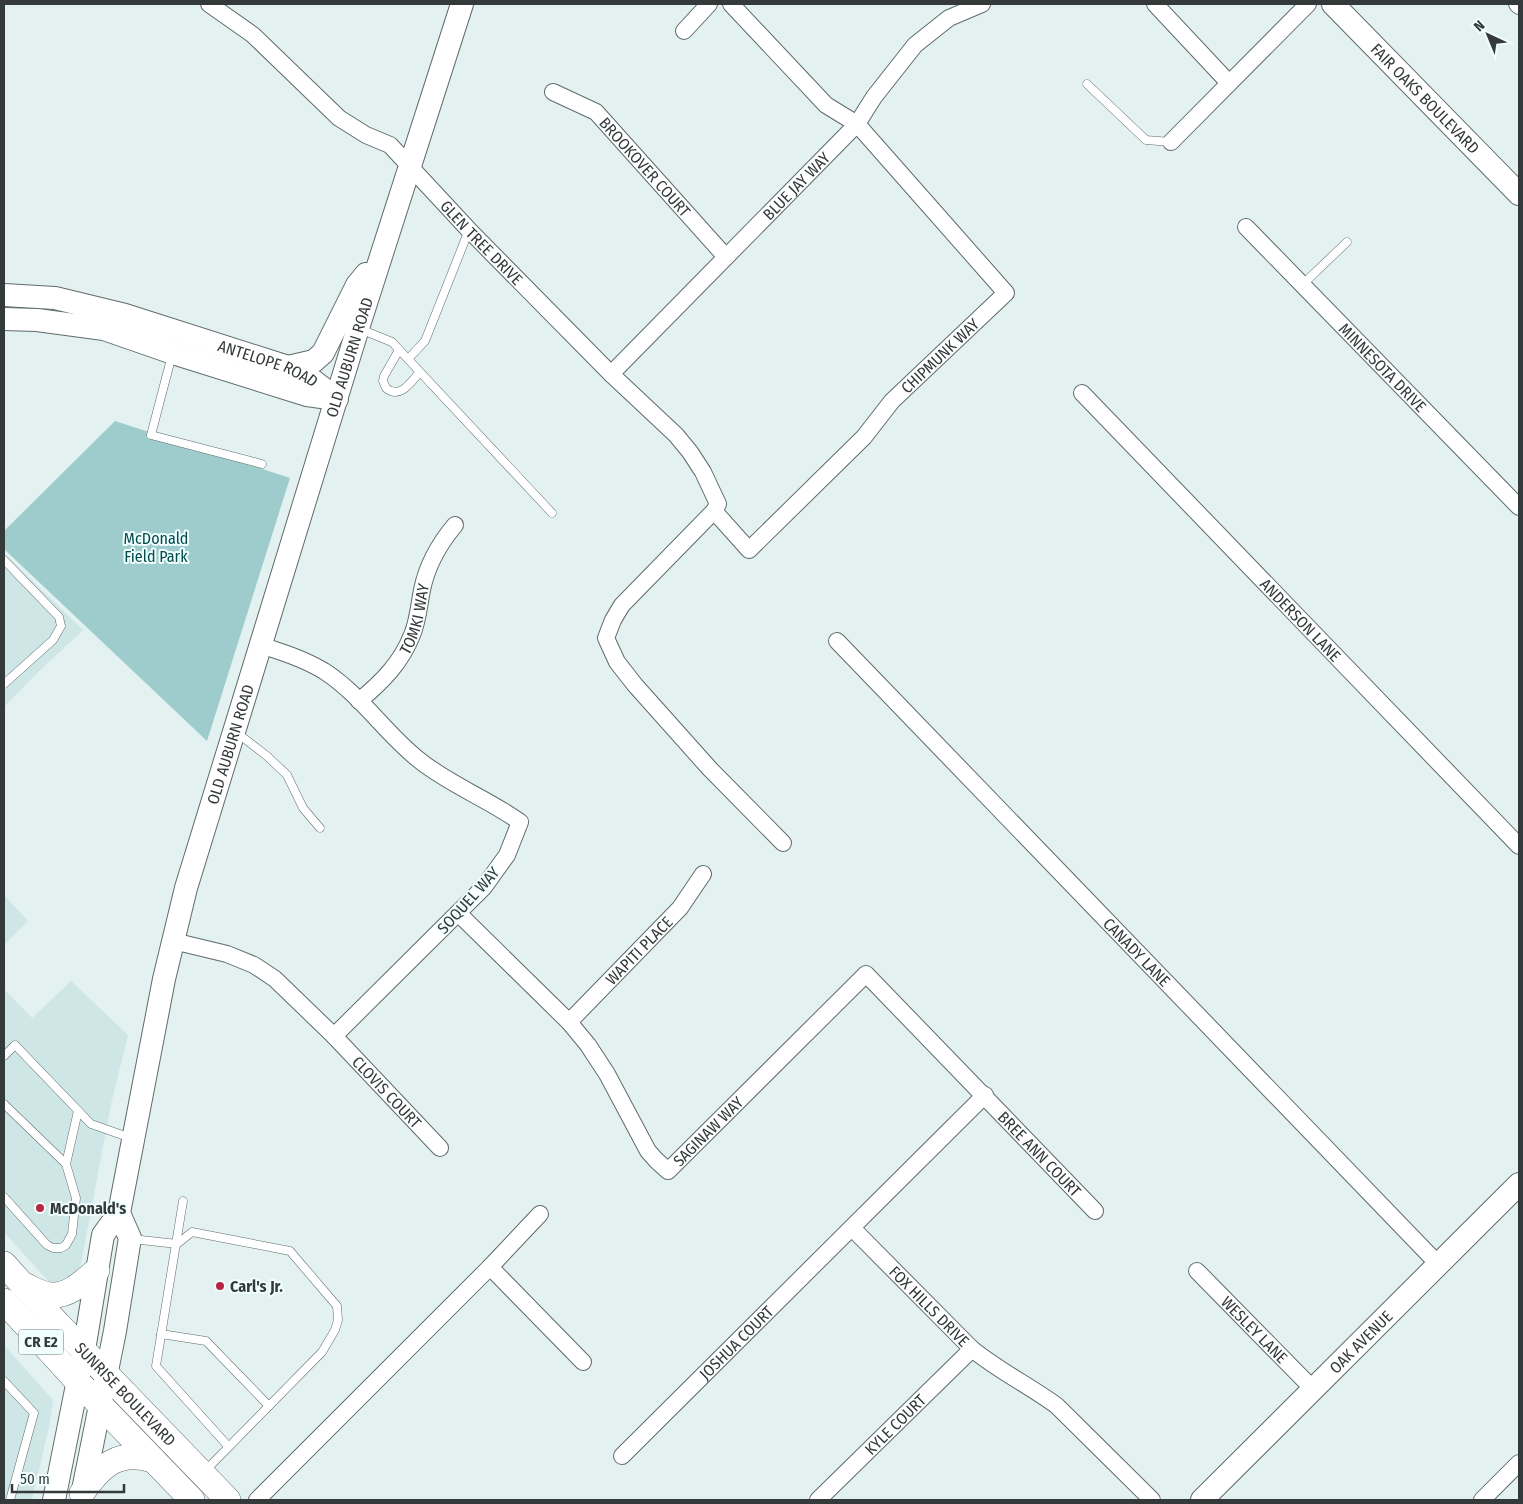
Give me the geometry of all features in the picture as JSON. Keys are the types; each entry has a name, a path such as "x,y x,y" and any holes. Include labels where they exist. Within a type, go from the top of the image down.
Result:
{"main road":[{"name":"OLD AUBURN ROAD","path":"120,1213 164,979 186,888 358,328 462,4"},
{"name":"FAIR OAKS BOULEVARD","path":"1333,4 1519,194"},
{"path":"288,367 314,360 323,352 357,286 384,249"},
{"name":"ANTELOPE ROAD","path":"4,295 55,298 125,315 288,367 311,379 337,399"},
{"name":"ANTELOPE ROAD","path":"4,319 37,320 104,329 307,395 337,399"},
{"name":"OAK AVENUE","path":"1202,1500 1519,1184"},
{"path":"81,1497 107,1373 130,1238 120,1213"},
{"path":"54,1500 84,1350 103,1235 120,1213"},
{"name":"SUNRISE BOULEVARD","path":"4,1264 228,1500"},
{"path":"23,1285 44,1294 53,1295 67,1292 98,1270"},
{"name":"SUNRISE BOULEVARD","path":"4,1301 153,1460 183,1495"},
{"path":"81,1497 99,1471 113,1461 136,1456 153,1460"}],"street":[{"name":"GLEN TREE DRIVE","path":"209,4 253,35 339,118 366,135 390,145 409,168 611,374 676,435 703,472 718,504 714,511"},
{"path":"684,31 709,4"},
{"name":"CHIPMUNK WAY","path":"714,511 749,550 864,437 892,401 1006,293 857,124 826,105 731,4"},
{"name":"BLUE JAY WAY","path":"611,374 857,124 874,97 915,45 950,18 982,4"},
{"path":"1155,4 1229,83"},
{"path":"1170,142 1308,4"},
{"name":"BROOKOVER COURT","path":"553,92 596,112 726,257"},
{"name":"MINNESOTA DRIVE","path":"1246,227 1519,508"},
{"name":"ANDERSON LANE","path":"1082,393 1519,846"},
{"path":"714,511 622,604 606,638 617,662 635,685 710,769 783,843"},
{"name":"TOMKI WAY","path":"359,701 390,673 408,644 413,633 422,588 429,565 440,544 455,525"},
{"name":"CANADY LANE","path":"837,641 1438,1264"},
{"name":"SOQUEL WAY","path":"260,645 315,666 336,680 419,760 448,780 499,807 520,822 511,848 498,870 484,887 334,1036"},
{"name":"WAPITI PLACE","path":"569,1022 680,908 703,874"},
{"name":"SAGINAW WAY","path":"458,914 569,1022 588,1045 607,1074 648,1151 668,1171 866,974 985,1095"},
{"path":"173,941 227,954 254,965 282,984 334,1036"},
{"name":"CLOVIS COURT","path":"334,1036 440,1148"},
{"path":"852,1228 985,1095"},
{"name":"BREE ANN COURT","path":"985,1095 1095,1211"},
{"path":"257,1500 490,1267 540,1214"},
{"name":"FOX HILLS DRIVE","path":"852,1228 972,1350 1057,1406 1152,1500"},
{"name":"JOSHUA COURT","path":"622,1456 852,1228"},
{"path":"490,1267 583,1362"},
{"name":"WESLEY LANE","path":"1196,1271 1313,1389"},
{"name":"KYLE COURT","path":"818,1500 972,1350"},
{"path":"1482,1500 1519,1463"}],"lane":[{"path":"1087,84 1146,140 1170,142"},
{"path":"408,359 426,341 469,230"},
{"path":"1302,285 1347,242"},
{"path":"358,328 392,342 552,513"},
{"path":"399,350 384,376 383,381 386,388 394,393 400,392 420,372"},
{"path":"173,353 151,435 262,464"},
{"path":"4,560 59,617 61,626 53,640 4,684"},
{"path":"234,731 267,756 287,775 303,808 320,828"},
{"path":"4,1056 15,1045 90,1124 134,1139"},
{"path":"5,1107 66,1164"},
{"path":"4,1197 47,1245 52,1248 61,1248 66,1245 72,1234 76,1198 66,1164 78,1111"},
{"path":"183,1201 156,1366 228,1446"},
{"path":"130,1238 177,1244 192,1232 290,1251 337,1306 338,1320 335,1330 322,1352 202,1473"},
{"path":"161,1334 206,1341 269,1406"},
{"path":"4,1381 34,1413 10,1500"}],"shaded area":[{"path":"4,553 83,630 4,707"},
{"path":"4,895 28,921 4,945"},
{"path":"71,981 128,1035 111,1104 80,1269 66,1281 49,1282 4,1232 4,989 32,1018"},
{"path":"4,1345 53,1400 50,1422 32,1500 4,1500"}],"green space":[{"name":"McDonald Field Park","path":"115,421 290,478 207,741 4,549 4,531"}],"place":[{"name":"McDonald's","path":"40,1208"},
{"name":"Carl's Jr.","path":"220,1286"}]}
